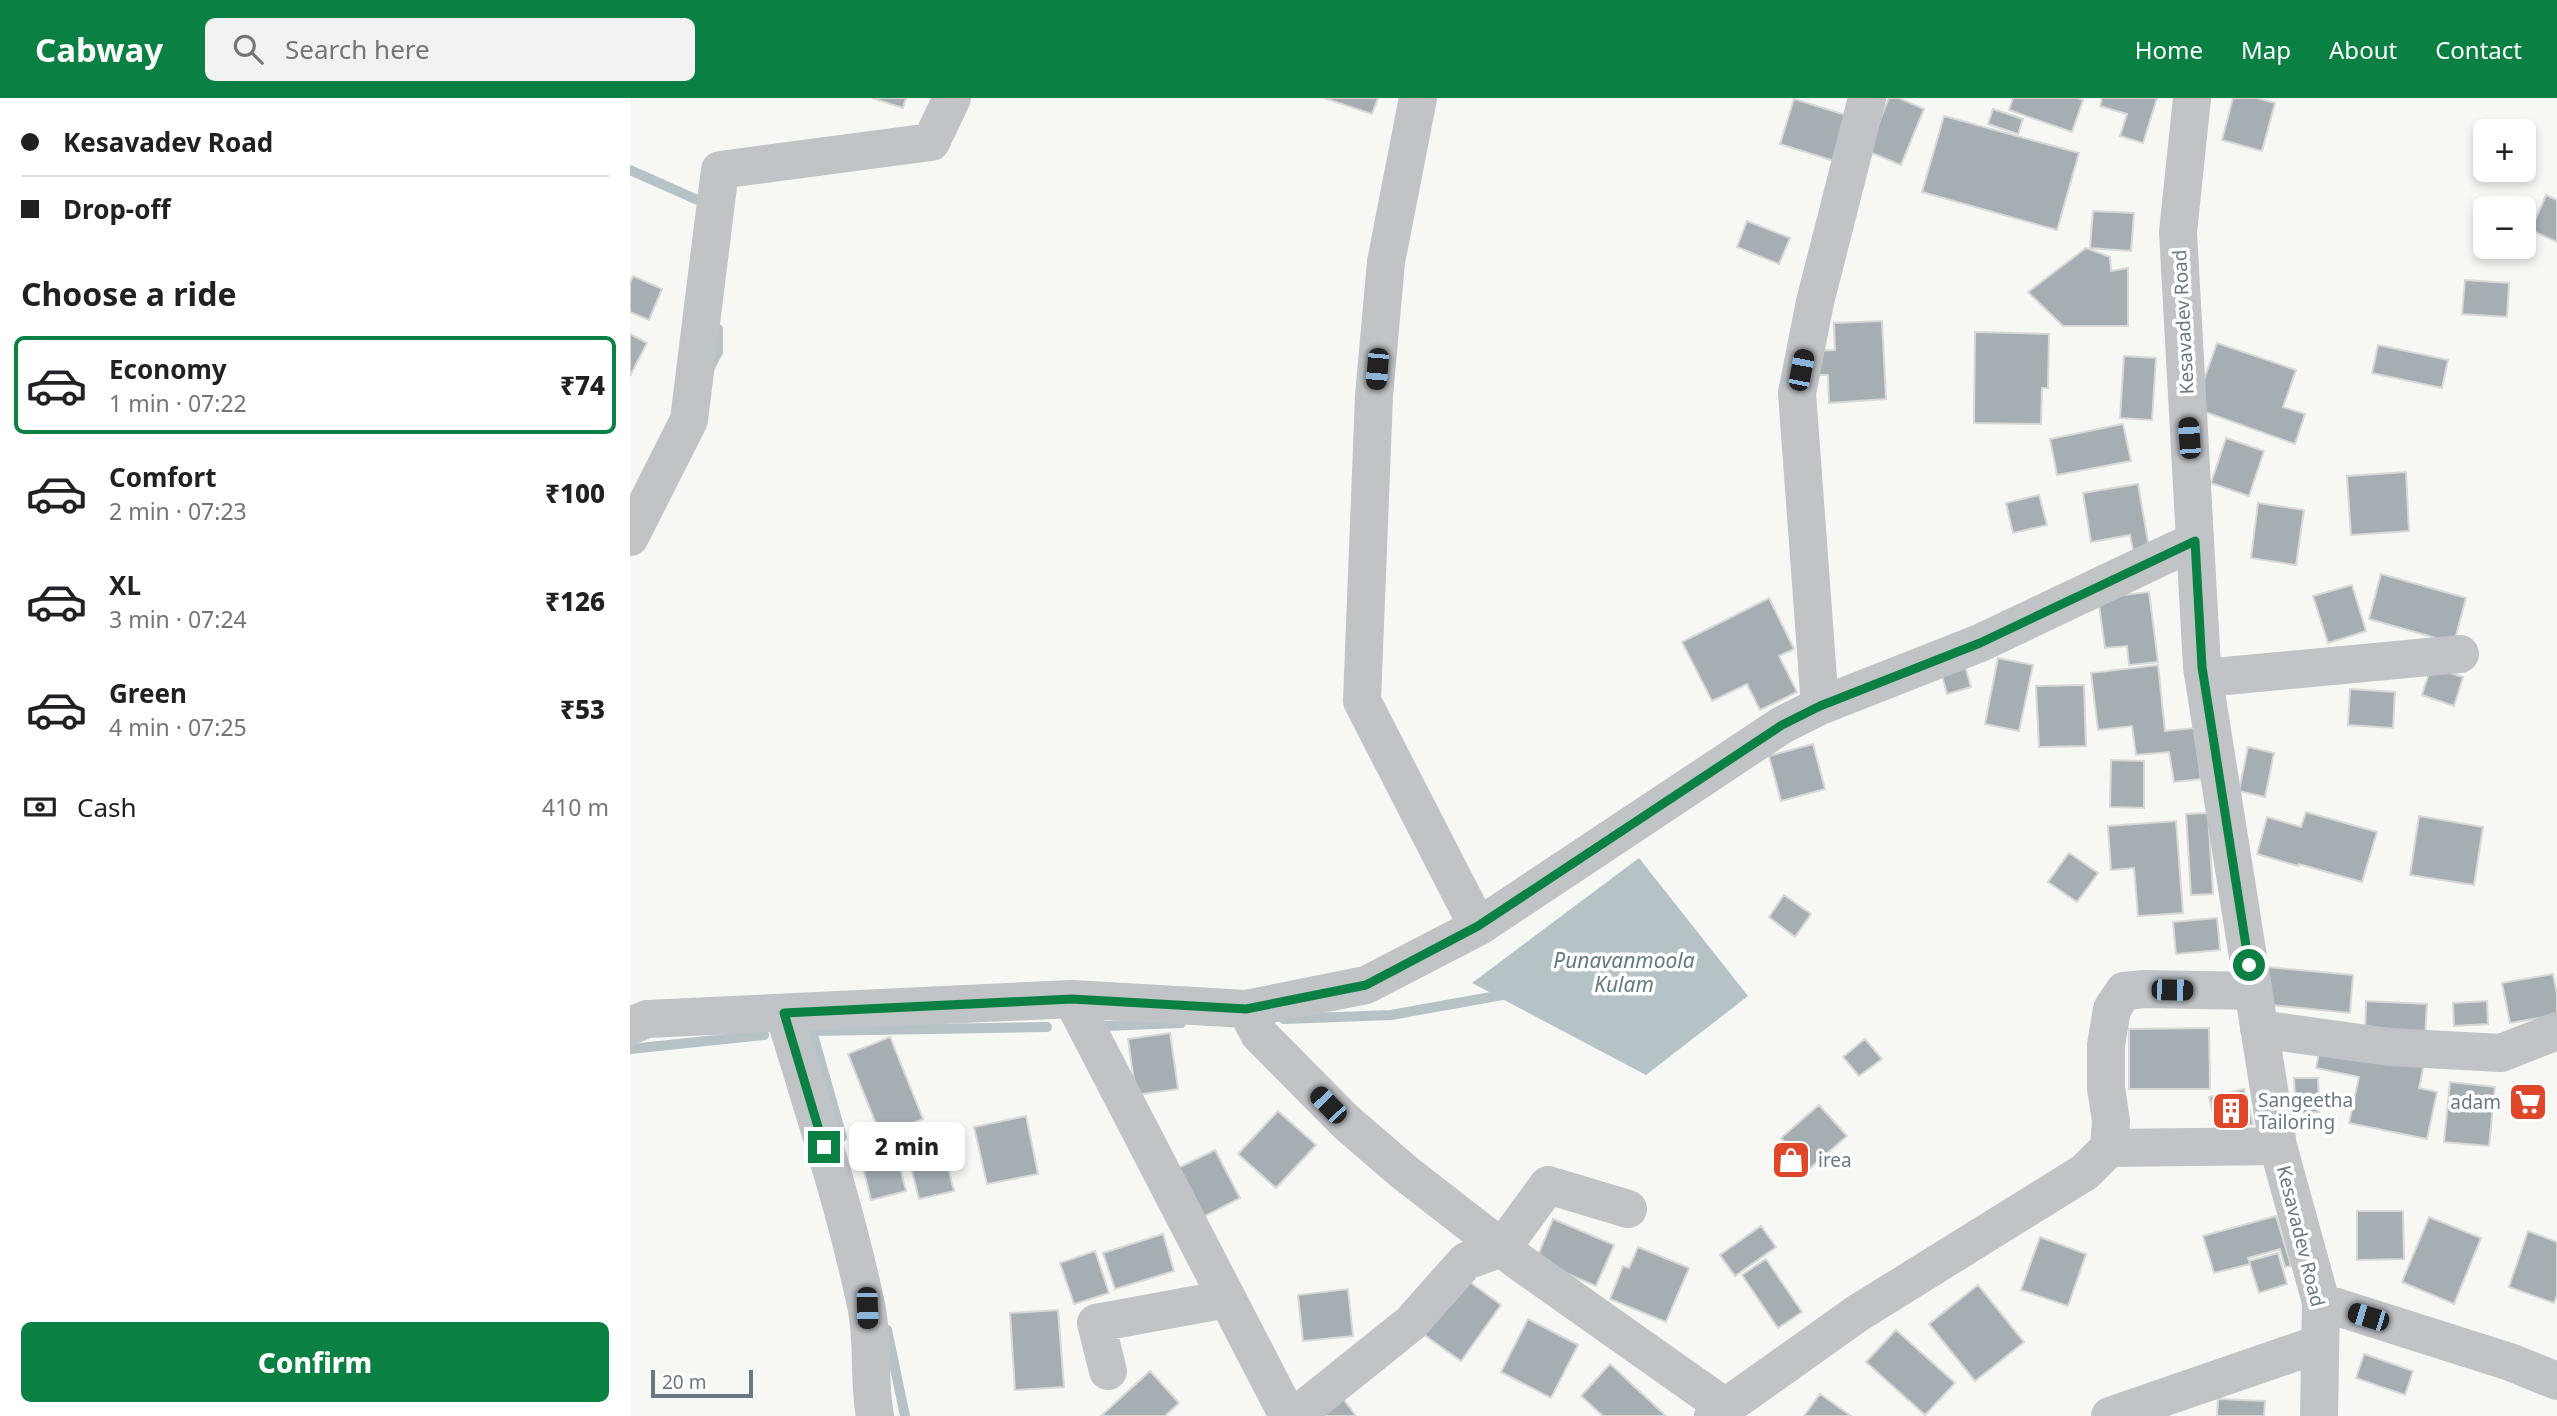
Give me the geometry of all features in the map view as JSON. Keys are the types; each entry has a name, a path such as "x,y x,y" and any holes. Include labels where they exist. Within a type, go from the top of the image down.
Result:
{"street":[{"path":"630,537 689,420 720,170 931,142 952,98"},
{"path":"1418,98 1386,262 1374,396 1362,701 1478,926"},
{"path":"1820,706 1797,393 1815,302 1867,98"},
{"name":"Kesavadev Road","path":"2192,98 2178,232 2204,678 2278,1146 2321,1302 2319,1416"},
{"path":"630,1026 648,1019 1072,999 1246,1009 1366,985 1478,926 1771,732 1820,706 1980,643 2195,541"},
{"path":"2204,678 2460,653"},
{"path":"1246,1009 1259,1034 1346,1122 1404,1172 1719,1411 1858,1314 2085,1172 2109,1148 2111,1121 2106,1088 2106,1045 2112,1009 2124,991 2253,991"},
{"path":"1072,999 1288,1416"},
{"path":"784,1013 846,1223 867,1308 871,1395 875,1416"},
{"path":"2259,1029 2389,1047 2501,1053 2557,1031"},
{"path":"2109,1148 2278,1146"},
{"path":"1295,1416 1411,1323 1466,1261 1502,1248 1548,1185 1628,1209"},
{"path":"1108,1371 1096,1323 1227,1298"},
{"path":"2321,1302 2510,1362 2557,1381"},
{"path":"2110,1416 2319,1343"}],"water":[{"name":"Punavanmoola Kulam","path":"1639,858 1748,996 1646,1075 1472,983"}],"building":[{"path":"872,98 906,98 903,108"},
{"path":"1324,98 1378,98 1372,114"},
{"path":"1889,98 1899,98 1924,109 1901,165 1867,151"},
{"path":"2013,98 2083,100 2072,132 2009,110"},
{"path":"2102,98 2157,98 2143,143 2120,136 2127,114 2100,106"},
{"path":"2233,98 2257,98 2275,103 2262,151 2222,140"},
{"path":"1794,99 1849,116 1834,161 1780,144"},
{"path":"1993,109 2023,119 2018,134 1988,124"},
{"path":"1944,116 2079,153 2057,230 1922,192"},
{"path":"2546,195 2557,200 2557,242 2536,232 2536,218"},
{"path":"2093,211 2134,213 2131,251 2090,248"},
{"path":"1747,221 1790,238 1779,264 1737,247"},
{"path":"2086,248 2110,257 2111,271 2128,268 2128,326 2063,326 2028,292"},
{"path":"633,276 662,289 649,320 630,312 630,283"},
{"path":"2465,280 2509,283 2507,317 2462,314"},
{"path":"1882,321 1886,399 1829,403 1828,375 1810,375 1808,351 1835,350 1834,323"},
{"path":"1975,332 2049,334 2048,388 2042,388 2041,424 1974,423"},
{"path":"630,334 647,343 630,376"},
{"path":"2217,343 2296,370 2283,407 2305,414 2295,444 2194,408"},
{"path":"2378,345 2448,360 2442,388 2372,373"},
{"path":"2124,356 2156,358 2152,420 2120,418"},
{"path":"2123,424 2131,461 2057,475 2050,439"},
{"path":"2226,438 2264,451 2249,496 2211,483"},
{"path":"2406,472 2409,531 2351,535 2347,476"},
{"path":"2138,484 2149,548 2133,550 2130,535 2091,542 2083,493"},
{"path":"2039,495 2047,525 2013,533 2006,503"},
{"path":"2258,503 2304,510 2296,565 2251,558"},
{"path":"2381,574 2466,598 2454,643 2369,619"},
{"path":"2352,585 2366,631 2328,643 2313,596"},
{"path":"2149,592 2158,662 2129,665 2127,646 2105,648 2098,598"},
{"path":"1769,598 1794,649 1779,656 1797,692 1760,710 1747,684 1712,701 1682,642"},
{"path":"1998,658 2033,665 2019,731 1985,724"},
{"path":"1963,659 1971,687 1947,694 1939,665"},
{"path":"2158,665 2165,731 2194,728 2201,779 2174,782 2169,752 2136,755 2132,726 2098,730 2091,673"},
{"path":"2431,667 2463,677 2454,706 2422,695"},
{"path":"2084,685 2086,746 2039,747 2036,686"},
{"path":"2350,689 2395,692 2393,728 2348,725"},
{"path":"1813,744 1825,789 1781,801 1769,756"},
{"path":"2248,747 2274,753 2265,797 2239,791"},
{"path":"2111,760 2144,761 2144,808 2110,807"},
{"path":"2306,812 2377,832 2362,882 2257,854 2267,817 2301,827"},
{"path":"2208,813 2213,894 2191,895 2186,814"},
{"path":"2419,816 2483,827 2474,885 2410,875"},
{"path":"2176,821 2183,913 2138,916 2134,868 2111,870 2108,826"},
{"path":"2069,853 2098,873 2077,902 2048,882"},
{"path":"1784,895 1811,914 1795,937 1769,917"},
{"path":"2217,918 2220,950 2176,954 2173,922"},
{"path":"2266,967 2353,975 2350,1013 2262,1004"},
{"path":"2553,974 2557,1015 2510,1023 2502,983"},
{"path":"2366,1001 2427,1004 2425,1038 2365,1035"},
{"path":"2487,1001 2488,1024 2454,1026 2453,1003"},
{"path":"2209,1028 2210,1089 2129,1089 2129,1029"},
{"path":"1170,1033 1178,1089 1136,1095 1128,1039"},
{"path":"890,1037 923,1119 881,1136 848,1054"},
{"path":"1865,1039 1882,1059 1859,1076 1843,1057"},
{"path":"2321,1042 2424,1064 2419,1088 2437,1092 2427,1139 2349,1123 2359,1077 2316,1068"},
{"path":"2294,1078 2318,1078 2319,1112 2296,1113"},
{"path":"2450,1082 2495,1087 2489,1146 2444,1142"},
{"name":"Sangeetha Tailoring","path":"2244,1089 2253,1124 2218,1133 2209,1097"},
{"path":"1819,1105 1847,1136 1809,1169 1781,1138"},
{"path":"1278,1111 1316,1145 1276,1188 1238,1154"},
{"path":"1026,1116 1038,1174 987,1184 974,1127"},
{"path":"893,1139 906,1191 871,1200 858,1147"},
{"path":"941,1139 954,1191 919,1199 906,1147"},
{"path":"1215,1150 1240,1198 1203,1217 1178,1168"},
{"path":"2357,1211 2403,1211 2404,1259 2357,1260"},
{"path":"2276,1216 2291,1266 2285,1267 2280,1249 2248,1258 2250,1264 2214,1273 2203,1236"},
{"path":"2429,1217 2481,1238 2454,1304 2402,1282"},
{"path":"1553,1219 1614,1245 1596,1286 1536,1260"},
{"path":"1761,1226 1776,1247 1735,1276 1720,1255"},
{"path":"2528,1231 2557,1242 2557,1295 2554,1303 2509,1287"},
{"path":"1163,1234 1174,1271 1115,1289 1103,1253"},
{"path":"2040,1237 2086,1254 2068,1306 2021,1290"},
{"path":"1638,1247 1689,1268 1666,1322 1610,1299 1623,1266 1629,1268"},
{"path":"1095,1251 1109,1293 1074,1304 1060,1263"},
{"path":"2278,1253 2287,1284 2259,1293 2249,1261"},
{"path":"1766,1259 1802,1312 1778,1328 1742,1275"},
{"path":"1463,1277 1501,1305 1461,1361 1423,1334"},
{"path":"1978,1285 2024,1342 1975,1381 1929,1324"},
{"path":"1348,1289 1353,1336 1303,1341 1298,1295"},
{"path":"1058,1310 1064,1387 1015,1390 1010,1313"},
{"path":"1528,1319 1578,1345 1551,1398 1501,1372"},
{"path":"1896,1330 1955,1383 1925,1415 1866,1362"},
{"path":"2364,1354 2413,1371 2405,1395 2356,1378"},
{"path":"1610,1364 1666,1416 1603,1416 1581,1396"},
{"path":"1150,1371 1179,1403 1165,1416 1101,1416"},
{"path":"1820,1394 1851,1416 1804,1416"},
{"path":"1341,1396 1356,1416 1316,1416"},
{"path":"2218,1399 2265,1401 2264,1416 2217,1416"}],"waterway":[{"path":"630,170 709,205"},
{"path":"710,367 718,352 718,329"},
{"path":"1284,1019 1391,1015 1508,994"},
{"path":"1103,1026 1181,1023"},
{"path":"842,1137 812,1031 1047,1027"},
{"path":"630,1049 764,1035"},
{"path":"887,1330 905,1416"}],"place":[{"name":"adam","path":"2528,1102"},
{"name":"Sangeetha Tailoring","path":"2231,1111"},
{"name":"irea","path":"1791,1160"}],"route":[{"path":"824,1147 784,1013 1072,999 1246,1009 1366,985 1478,926 1782,725 1820,706 1980,643 2195,541 2202,667 2249,965"}]}
